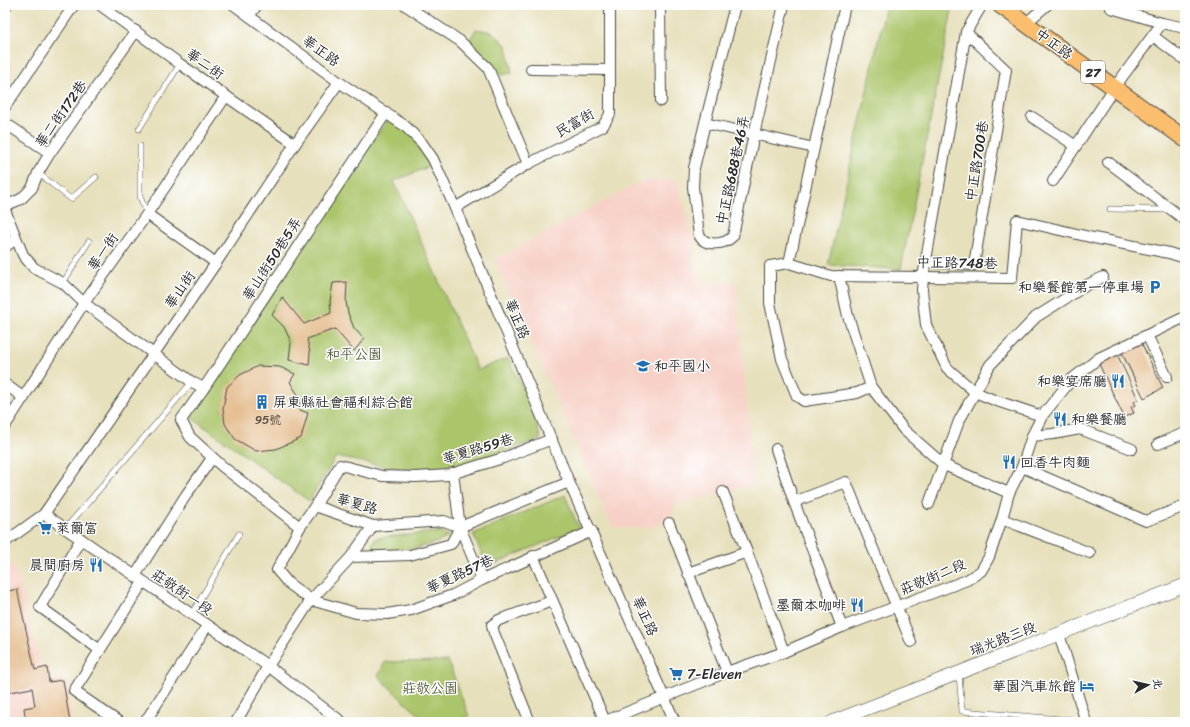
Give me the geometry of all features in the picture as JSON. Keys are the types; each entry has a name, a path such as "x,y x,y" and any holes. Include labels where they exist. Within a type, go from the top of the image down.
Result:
{"main road":[{"name":"中正路","path":"1000,5 1185,139"}],"street":[{"path":"5,107 74,5"},
{"name":"華二街","path":"100,5 180,64 295,144"},
{"name":"華正路","path":"234,5 339,82 405,126 422,143 433,159 455,208 569,482 592,531 675,722"},
{"path":"249,16 257,5"},
{"path":"405,5 460,41 488,68 528,164"},
{"name":"民富街","path":"455,208 528,164 603,126 610,114 610,5"},
{"path":"660,5 661,101"},
{"name":"中正路688巷46弄","path":"735,5 694,168 693,187 699,235 706,243 723,242 733,236 754,134 784,5"},
{"path":"789,263 845,5"},
{"path":"982,5 966,32 923,277 922,290 926,325 947,368 975,392 1042,416"},
{"path":"1026,23 1047,5"},
{"path":"1111,8 1185,28"},
{"path":"1053,181 1114,88 1162,23"},
{"name":"華二街172巷","path":"5,206 21,199 32,188 38,173 50,153 136,31"},
{"name":"中正路700巷","path":"926,262 974,264 1006,70 966,32"},
{"path":"1153,36 1185,60"},
{"path":"531,69 610,70"},
{"name":"華山街","path":"44,514 216,263 295,144 339,82"},
{"name":"華一街","path":"5,426 84,303 147,214 226,96"},
{"name":"華山街50巷5弄","path":"212,458 190,437 181,420 204,388 386,113"},
{"path":"1032,117 1076,146"},
{"path":"5,123 50,153"},
{"path":"705,123 814,148"},
{"path":"1108,162 1184,219"},
{"path":"5,210 23,255 34,268 63,283 84,303 153,355 192,382 204,388"},
{"path":"147,214 216,263"},
{"name":"中正路748巷","path":"872,387 857,393 804,401 797,396 782,359 770,303 770,266 789,263 830,276 1012,278 1017,220 1185,258"},
{"path":"5,247 16,239"},
{"path":"840,276 848,316 872,387 904,430 944,465 1009,493"},
{"path":"929,504 959,421 990,365 1036,317 1103,276"},
{"name":"莊敬街二段","path":"664,696 784,652 967,580 981,571 989,557 1009,493 1022,467 1032,436 1042,416 1072,379 1099,358 1185,317"},
{"path":"1147,335 1167,377"},
{"path":"5,384 24,398"},
{"path":"1032,436 1080,429 1132,449"},
{"path":"1158,444 1185,433"},
{"name":"華夏路59巷","path":"315,506 340,465 382,476 416,477 448,475 503,458 552,440"},
{"path":"776,449 794,502 842,628"},
{"path":"119,722 74,692 100,650 186,495 212,458 300,527 277,570 288,583 311,600"},
{"path":"1022,467 1146,521 1185,506"},
{"path":"453,473 460,527 482,580"},
{"path":"351,557 410,555 451,544 460,527 569,482"},
{"path":"794,502 846,482 911,642"},
{"path":"723,492 784,652"},
{"name":"華夏路","path":"300,527 315,506 373,526 444,521 460,527"},
{"path":"5,542 44,514"},
{"name":"莊敬街一段","path":"44,514 268,666 327,718 342,722"},
{"path":"1002,519 1090,553"},
{"path":"669,523 727,672"},
{"path":"236,722 268,666 311,600 351,557 373,526"},
{"name":"華夏路57巷","path":"311,600 356,613 387,614 412,610 453,595 533,556 592,531"},
{"path":"80,539 40,607 100,650"},
{"path":"688,573 747,552"},
{"path":"533,556 604,722 664,696"},
{"name":"瑞光路三段","path":"832,722 1185,585"},
{"path":"530,722 492,625 499,620 552,601"},
{"path":"145,722 207,626"},
{"path":"1059,634 1086,722"}],"lane":[{"path":"138,129 180,64"},
{"path":"140,146 140,197 147,214"},
{"path":"38,173 71,199 96,177"},
{"path":"1110,209 1172,210"},
{"path":"63,283 89,241"},
{"path":"66,529 192,382"},
{"path":"191,615 239,534"},
{"path":"959,673 962,711 1086,722"}],"shaded area":[{"name":"和平國小","path":"677,179 696,249 692,258 700,285 736,282 754,485 676,504 668,522 649,528 613,528 495,260 642,181"},
{"path":"5,554 19,576 40,665 48,663 51,680 66,678 73,722 5,722"}],"green space":[{"path":"886,5 953,5 901,269 828,265"},
{"path":"476,29 492,32 507,46 512,73 501,75 485,58 468,48 469,41"},
{"name":"和平公園","path":"390,117 413,134 433,165 394,181 478,370 508,358 527,397 541,439 444,470 410,471 336,457 309,501 192,418 193,408 353,167"},
{"path":"565,495 579,528 487,567 473,534"},
{"path":"437,532 448,535 447,538 430,545 395,551 377,552 374,549 372,542 376,538"},
{"name":"莊敬公園","path":"448,661 469,716 450,721 432,722 427,720 405,702 378,676 385,662"}],"building":[{"path":"347,282 346,302 348,313 354,328 364,339 354,351 335,329 307,339 310,352 309,365 289,360 291,342 284,327 272,315 282,297 304,324 331,313 330,301 333,283"},
{"name":"和樂宴席廳","path":"1141,342 1163,388 1144,398 1121,351"},
{"name":"和樂宴席廳","path":"1117,354 1138,399 1134,402 1136,405 1131,407 1134,413 1124,417 1098,362"},
{"name":"屏東縣社會福利綜合館","path":"258,366 280,367 295,374 290,382 298,395 300,410 308,413 301,438 276,449 256,451 235,439 225,424 223,408 227,387 240,375"},
{"path":"17,589 35,670 47,667 49,682 63,680 70,722 26,722 24,708 35,706 32,688 5,693 5,592"}],"place":[{"name":"和樂餐館第一停車場","path":"1155,287"},
{"name":"和平國小","path":"643,366"},
{"name":"和樂宴席廳","path":"1118,381"},
{"name":"屏東縣社會福利綜合館","path":"262,402"},
{"name":"和樂餐廳","path":"1060,419"},
{"name":"回香牛肉麵","path":"1009,462"},
{"name":"萊爾富","path":"45,528"},
{"name":"晨間廚房","path":"96,565"},
{"name":"墨爾本咖啡","path":"857,605"},
{"name":"7-Eleven","path":"676,674"},
{"name":"華園汽車旅館","path":"1087,686"}]}
